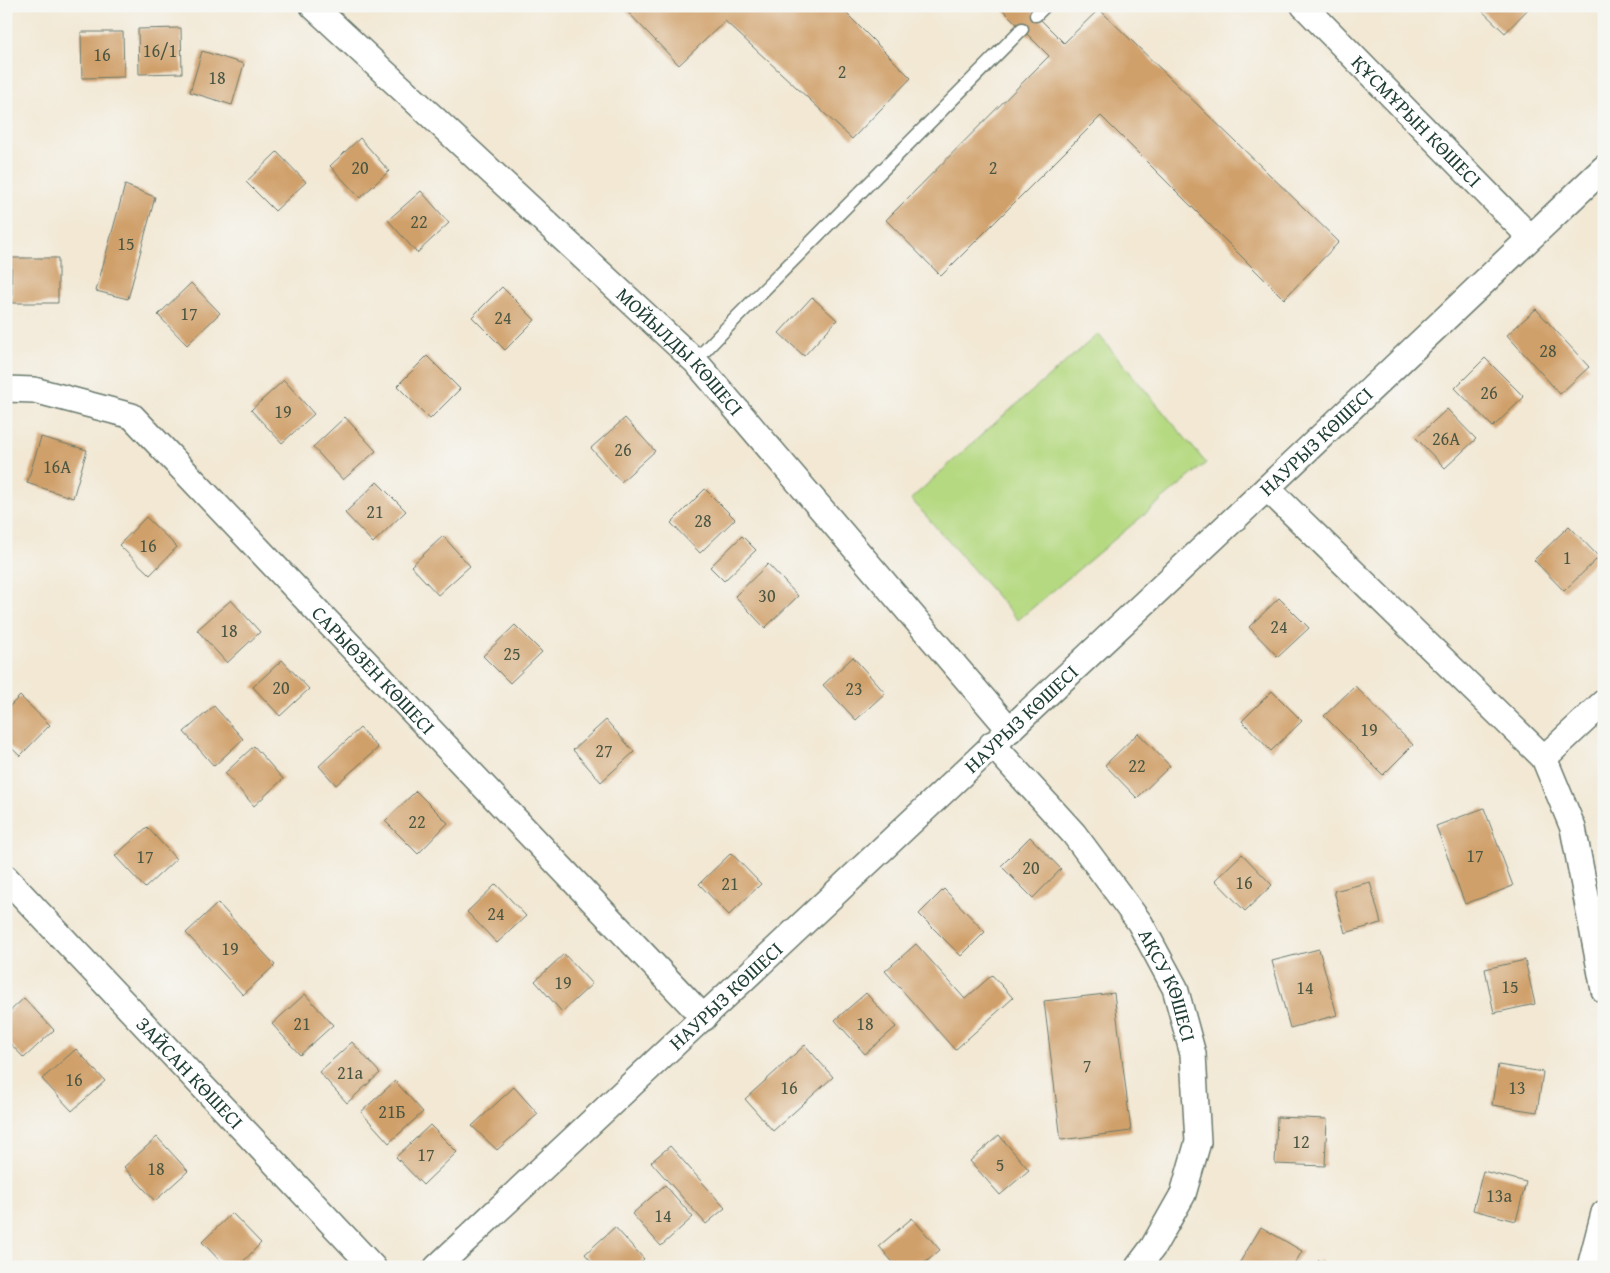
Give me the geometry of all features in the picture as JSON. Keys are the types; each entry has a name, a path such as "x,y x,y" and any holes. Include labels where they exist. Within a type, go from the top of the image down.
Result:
{"street":[{"name":"МОЙЫЛДЫ КӨШЕСІ","path":"313,6 695,361 1001,737"},
{"name":"ҚҰСМҰРЫН КӨШЕСІ","path":"1304,6 1530,237"},
{"name":"НАУРЫЗ КӨШЕСІ","path":"437,1267 1267,488 1604,168"},
{"name":"САРЫӨЗЕН КӨШЕСІ","path":"6,389 34,390 132,416 704,1018"},
{"path":"1267,488 1544,758 1573,828 1604,990"},
{"path":"1544,758 1604,702"},
{"name":"АҚСУ КӨШЕСІ","path":"1001,737 1140,923 1175,988 1194,1054 1198,1142 1183,1194 1153,1247 1138,1267"},
{"name":"ЗАЙСАН КӨШЕСІ","path":"6,878 373,1267"},
{"path":"1590,1267 1604,1213"}],"lane":[{"path":"695,361 737,316 1022,30"}],"green space":[{"path":"1098,334 1206,463 1018,620 911,499"}],"building":[{"path":"622,6 839,6 911,78 852,139 725,21 679,65"},
{"path":"999,6 1027,6 1064,43 1099,9 1339,242 1284,299 1101,116 941,276 886,220 1049,56"},
{"path":"1477,6 1531,6 1505,33"},
{"path":"181,28 182,73 139,74 138,29"},
{"path":"81,32 123,32 124,77 82,78"},
{"path":"202,51 244,64 232,105 190,92"},
{"path":"360,138 389,171 360,198 330,166"},
{"path":"277,152 306,182 275,211 246,182"},
{"path":"125,185 155,197 128,299 96,291"},
{"path":"421,191 449,223 417,253 388,220"},
{"path":"11,258 58,258 58,303 12,303"},
{"path":"191,283 220,313 187,345 158,315"},
{"path":"502,287 535,320 505,350 472,317"},
{"path":"812,297 837,320 804,356 779,333"},
{"path":"1536,309 1589,367 1560,394 1507,335"},
{"path":"427,356 460,389 430,419 397,386"},
{"path":"1485,358 1524,397 1493,427 1455,388"},
{"path":"284,380 314,414 282,443 251,410"},
{"path":"1447,409 1476,439 1445,468 1416,438"},
{"path":"345,417 376,451 343,480 313,447"},
{"path":"625,418 655,451 621,482 591,448"},
{"path":"41,437 87,450 73,498 27,483"},
{"path":"377,482 406,511 373,543 345,513"},
{"path":"705,489 735,519 700,553 671,523"},
{"path":"146,517 177,547 150,575 119,545"},
{"path":"1569,526 1599,557 1564,591 1534,560"},
{"path":"443,536 470,566 438,595 411,566"},
{"path":"742,536 756,550 724,581 710,567"},
{"path":"768,564 798,596 765,628 735,596"},
{"path":"1279,598 1309,628 1278,657 1249,627"},
{"path":"231,600 260,632 227,663 197,630"},
{"path":"515,625 542,652 510,683 483,656"},
{"path":"853,657 885,693 856,720 823,685"},
{"path":"282,660 309,689 280,716 253,687"},
{"path":"1355,686 1413,745 1383,775 1324,716"},
{"path":"1272,691 1302,721 1271,751 1242,721"},
{"path":"20,696 50,725 20,756 6,743 6,710"},
{"path":"214,706 243,739 214,766 184,732"},
{"path":"606,720 634,752 601,782 573,750"},
{"path":"360,728 378,748 336,785 319,766"},
{"path":"1138,733 1170,766 1137,798 1105,765"},
{"path":"254,746 283,779 254,806 225,773"},
{"path":"416,791 448,823 418,854 385,821"},
{"path":"1484,808 1513,886 1465,904 1436,826"},
{"path":"147,827 176,859 145,888 115,856"},
{"path":"1030,837 1061,869 1033,898 1001,866"},
{"path":"731,853 761,884 729,915 699,884"},
{"path":"1242,854 1272,885 1245,911 1215,880"},
{"path":"1370,882 1381,923 1345,933 1334,891"},
{"path":"496,884 526,916 497,943 467,912"},
{"path":"944,889 985,932 961,956 919,914"},
{"path":"218,903 275,965 243,995 186,933"},
{"path":"916,944 965,999 992,975 1013,998 955,1050 885,971"},
{"path":"1319,949 1337,1015 1290,1028 1272,961"},
{"path":"564,954 592,984 562,1012 535,981"},
{"path":"1525,960 1535,1004 1494,1013 1485,969"},
{"path":"866,993 896,1027 865,1054 835,1020"},
{"path":"1114,993 1131,1131 1061,1140 1044,1001"},
{"path":"305,994 333,1025 300,1055 272,1024"},
{"path":"24,998 54,1030 24,1058 6,1039 6,1015"},
{"path":"352,1042 380,1073 347,1103 319,1072"},
{"path":"805,1045 833,1077 773,1131 745,1099"},
{"path":"76,1049 105,1081 72,1111 42,1079"},
{"path":"1498,1065 1543,1072 1537,1112 1492,1105"},
{"path":"395,1081 423,1112 389,1143 361,1112"},
{"path":"514,1087 538,1114 497,1150 472,1126"},
{"path":"1277,1117 1327,1119 1325,1166 1275,1164"},
{"path":"430,1125 457,1152 423,1185 396,1157"},
{"path":"999,1135 1029,1170 1000,1195 970,1161"},
{"path":"157,1137 188,1171 155,1201 124,1167"},
{"path":"670,1146 725,1208 706,1224 651,1162"},
{"path":"1483,1171 1526,1182 1516,1221 1473,1210"},
{"path":"665,1185 693,1217 661,1246 632,1214"},
{"path":"232,1213 261,1243 238,1267 226,1267 202,1242"},
{"path":"912,1218 940,1250 920,1267 897,1267 879,1246"},
{"path":"615,1227 644,1259 635,1267 596,1267 585,1254"},
{"path":"1261,1227 1302,1251 1293,1267 1237,1267"},
{"path":"1319,1260 1329,1267 1315,1267"}]}
